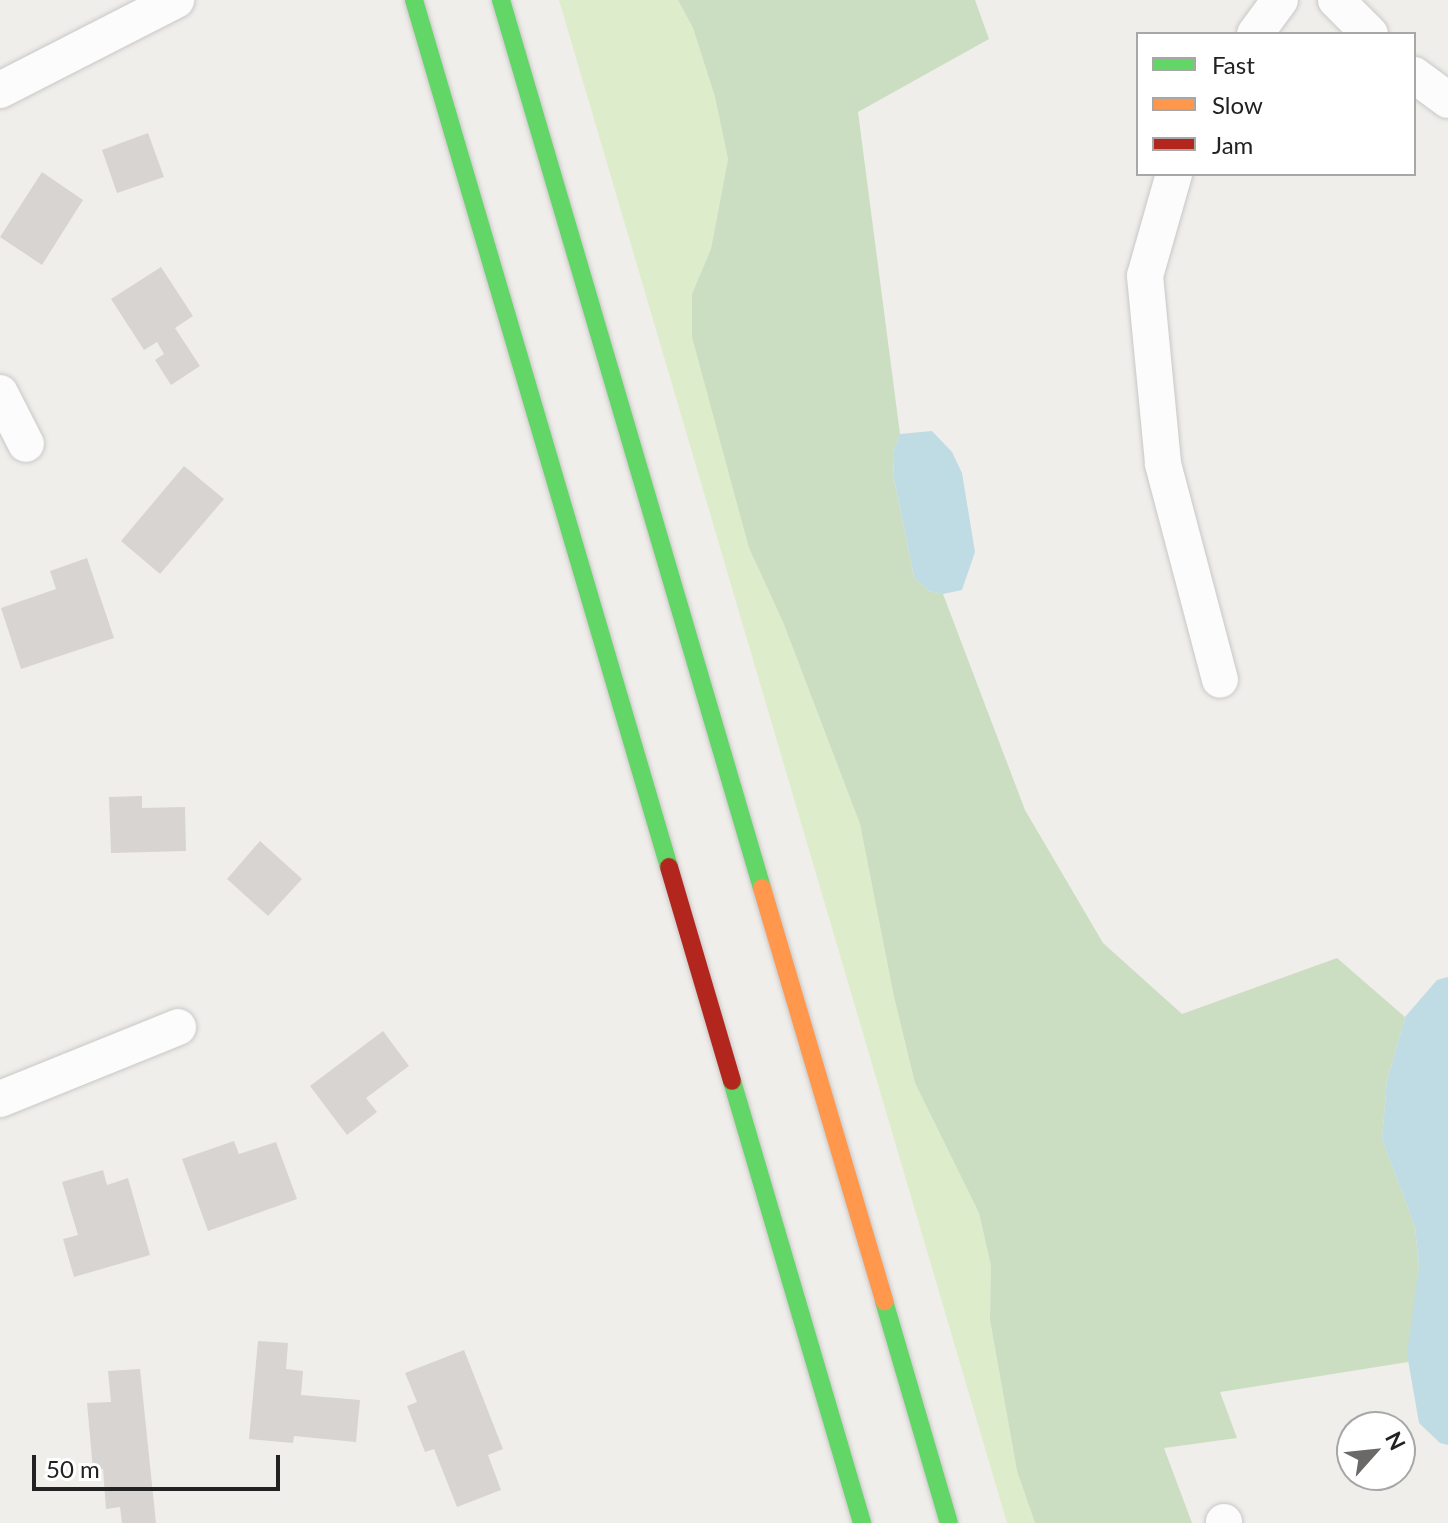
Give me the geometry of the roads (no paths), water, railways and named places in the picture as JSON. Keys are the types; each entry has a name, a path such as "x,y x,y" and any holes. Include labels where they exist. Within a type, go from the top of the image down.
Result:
{"highway":[{"path":"414,0 862,1523"},
{"path":"501,0 949,1523"}],"street":[{"path":"0,90 176,0"},
{"path":"1256,32 1280,0"},
{"path":"1336,0 1368,32"},
{"path":"1416,76 1448,100"},
{"path":"1173,176 1145,276 1146,292 1163,464 1220,680"},
{"path":"0,393 26,444"},
{"path":"0,1099 178,1027"}],"water":[{"path":"932,431 952,452 962,473 975,552 962,590 943,594 929,591 914,577 894,479 893,453 900,434"},
{"path":"1448,977 1448,1445 1440,1443 1419,1423 1407,1354 1419,1266 1415,1227 1382,1139 1387,1081 1405,1017 1437,980"}]}
